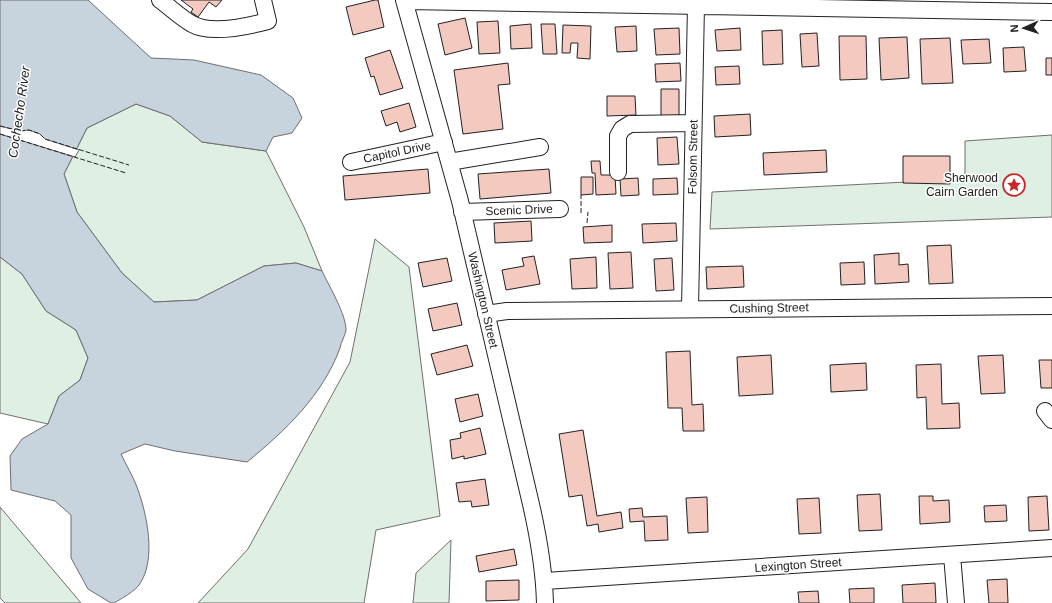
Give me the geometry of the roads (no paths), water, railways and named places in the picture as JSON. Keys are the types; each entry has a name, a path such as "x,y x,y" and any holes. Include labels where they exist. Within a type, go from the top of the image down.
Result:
{"street":[{"path":"160,0 193,25 200,28 224,29 248,26 268,21 263,0"},
{"path":"405,1 555,2 1052,12"},
{"name":"Washington Street","path":"405,1 449,162 470,212 486,314 538,536 544,581 545,603"},
{"name":"Folsom Street","path":"690,309 696,5"},
{"path":"618,172 618,136 622,129 630,124 693,123"},
{"name":"Capitol Drive","path":"351,162 444,142"},
{"path":"449,162 540,147"},
{"name":"Scenic Drive","path":"470,212 560,209"},
{"name":"Cushing Street","path":"486,314 507,311 1052,306"},
{"name":"Lexington Street","path":"544,581 1052,548"},
{"path":"952,555 956,603"}],"water":[{"name":"Cochecho River","path":"0,0 88,0 151,58 194,60 261,75 293,98 302,118 292,133 273,137 266,151 202,142 170,116 136,104 87,128 64,174 77,212 122,273 154,302 197,300 264,266 296,263 322,271 333,292 345,323 346,330 333,365 313,397 289,425 247,462 175,451 145,444 121,454 141,498 147,523 149,550 148,563 139,585 114,603 111,603 88,589 71,558 71,515 55,501 11,490 10,456 22,439 48,424 59,396 80,380 88,358 76,330 46,311 22,274 0,257"}],"place":[{"name":"Sherwood Cairn Garden","path":"1014,185"}]}
